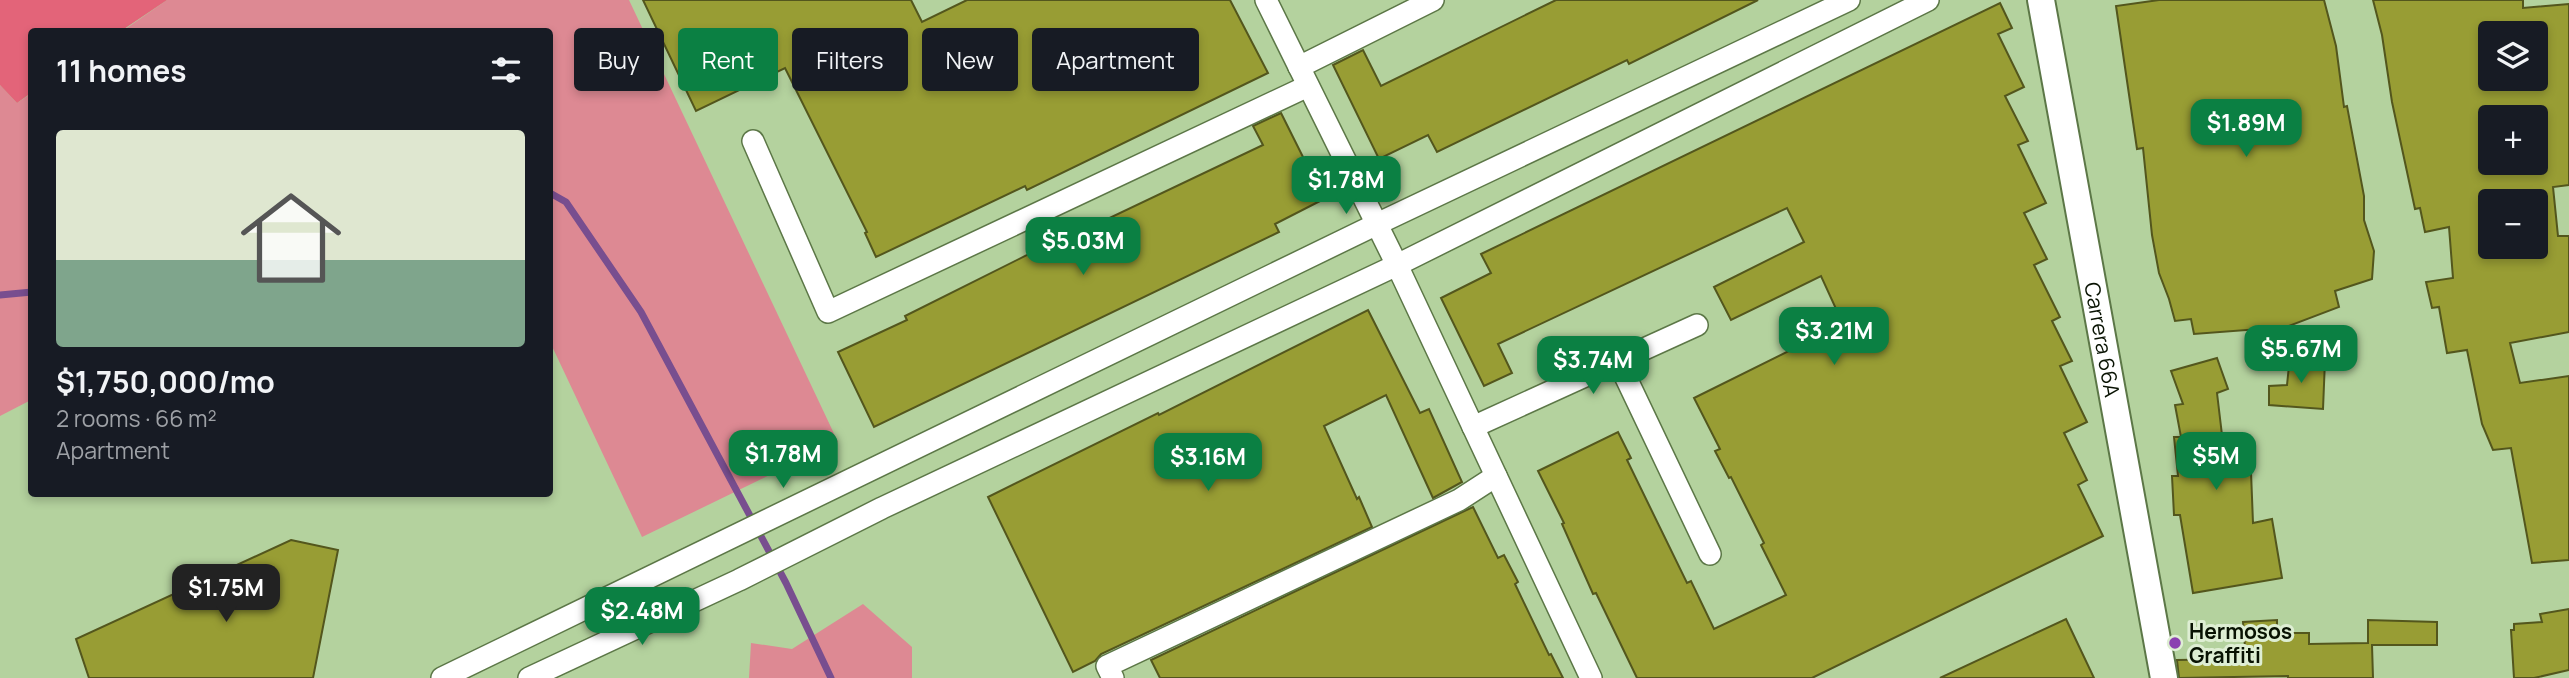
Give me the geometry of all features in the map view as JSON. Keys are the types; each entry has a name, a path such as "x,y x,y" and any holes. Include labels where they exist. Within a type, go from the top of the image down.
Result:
{"street":[{"path":"1266,0 1397,265 1591,678"},
{"path":"753,141 828,312 1304,77 1433,0"},
{"path":"442,678 1377,225 1849,0"},
{"path":"529,678 553,673 882,508 1397,265 1928,0"},
{"name":"Carrera 66A","path":"2042,0 2164,678"},
{"path":"1473,427 1697,326"},
{"path":"1618,361 1710,554"},
{"path":"1113,678 1108,666 1459,500 1496,476"},
{"path":"538,631 553,673"}],"shaded area":[{"path":"0,0 167,0 125,28 28,28 28,95 17,103 0,85"},
{"path":"167,0 629,0 642,28 574,28 574,91 664,91 664,74 838,442 642,537 553,348 553,28 127,28"},
{"path":"0,85 17,103 28,96 28,402 0,416"},
{"path":"863,604 912,647 912,678 749,678 751,643 792,649"}],"building":[{"path":"643,0 911,0 922,22 967,0 1230,0 1268,73 1027,190 1025,186 876,257 865,233 867,232 796,91 908,91 908,28 792,28 792,82 785,68 778,71 778,28 678,28 678,73 664,44 664,28 656,28"},
{"path":"1556,0 1758,0 1629,64 1627,60 1437,152 1428,135 1379,159 1333,65 1363,50 1381,86"},
{"path":"2159,0 2324,0 2336,46 2344,107 2347,106 2364,196 2364,220 2374,251 2372,279 2335,291 2339,307 2286,327 2194,334 2191,319 2175,321 2159,273 2152,235 2143,148 2137,149 2116,6"},
{"path":"2373,0 2523,0 2523,8 2569,4 2569,185 2553,187 2558,236 2569,236 2569,332 2510,343 2520,383 2569,376 2569,560 2532,563 2511,448 2493,450 2482,424 2467,350 2447,353 2439,307 2432,308 2426,282 2453,278 2449,227 2425,232 2420,208 2415,209 2392,102 2382,35"},
{"path":"2000,3 2012,28 1998,34 2024,87 2005,96 2028,141 2018,145 2046,203 2024,213 2047,259 2034,265 2060,317 2052,321 2072,361 2060,366 2087,422 2064,433 2087,480 2078,485 2103,536 1812,678 1637,678 1596,593 1593,594 1562,524 1564,523 1538,471 1618,432 1631,458 1627,460 1687,583 1691,581 1714,629 1786,595 1761,545 1764,543 1715,451 1720,449 1694,398 1843,324 1821,276 1731,320 1714,287 1804,242 1787,208 1498,344 1512,373 1484,386 1441,298 1491,273 1481,254"},
{"path":"686,91 737,91 696,111"},
{"path":"1281,113 1324,199 1275,224 1279,232 874,427 838,352 907,320 905,316 1033,252 1034,254 1263,145 1253,126"},
{"path":"1368,310 1420,413 1429,409 1462,482 1433,498 1386,395 1324,426 1372,527 1101,654 1095,661 1073,672 988,497"},
{"path":"2290,356 2325,360 2323,409 2269,405 2269,386 2287,385"},
{"path":"2217,358 2228,389 2217,393 2222,435 2232,434 2235,473 2251,472 2253,523 2272,519 2282,578 2193,593 2180,515 2174,515 2172,476 2178,476 2174,437 2181,437 2175,405 2183,404 2171,371"},
{"path":"1473,507 1498,558 1504,555 1549,655 1551,654 1563,678 1160,678 1151,660"},
{"path":"291,540 338,550 313,678 89,678 76,639"},
{"path":"2569,609 2569,670 2534,678 2514,678 2511,630 2514,630 2514,624 2542,622 2540,614"},
{"path":"2066,619 2094,678 1940,678"},
{"path":"2277,620 2277,633 2309,633 2309,644 2368,643 2368,620 2437,622 2437,645 2372,645 2373,678 2179,678 2177,660 2246,659 2243,622"}],"waterway":[{"path":"553,195 566,202 641,312 786,583 831,678"},
{"path":"0,295 28,292"}],"place":[{"name":"Hermosos Graffiti","path":"2175,643"}]}
